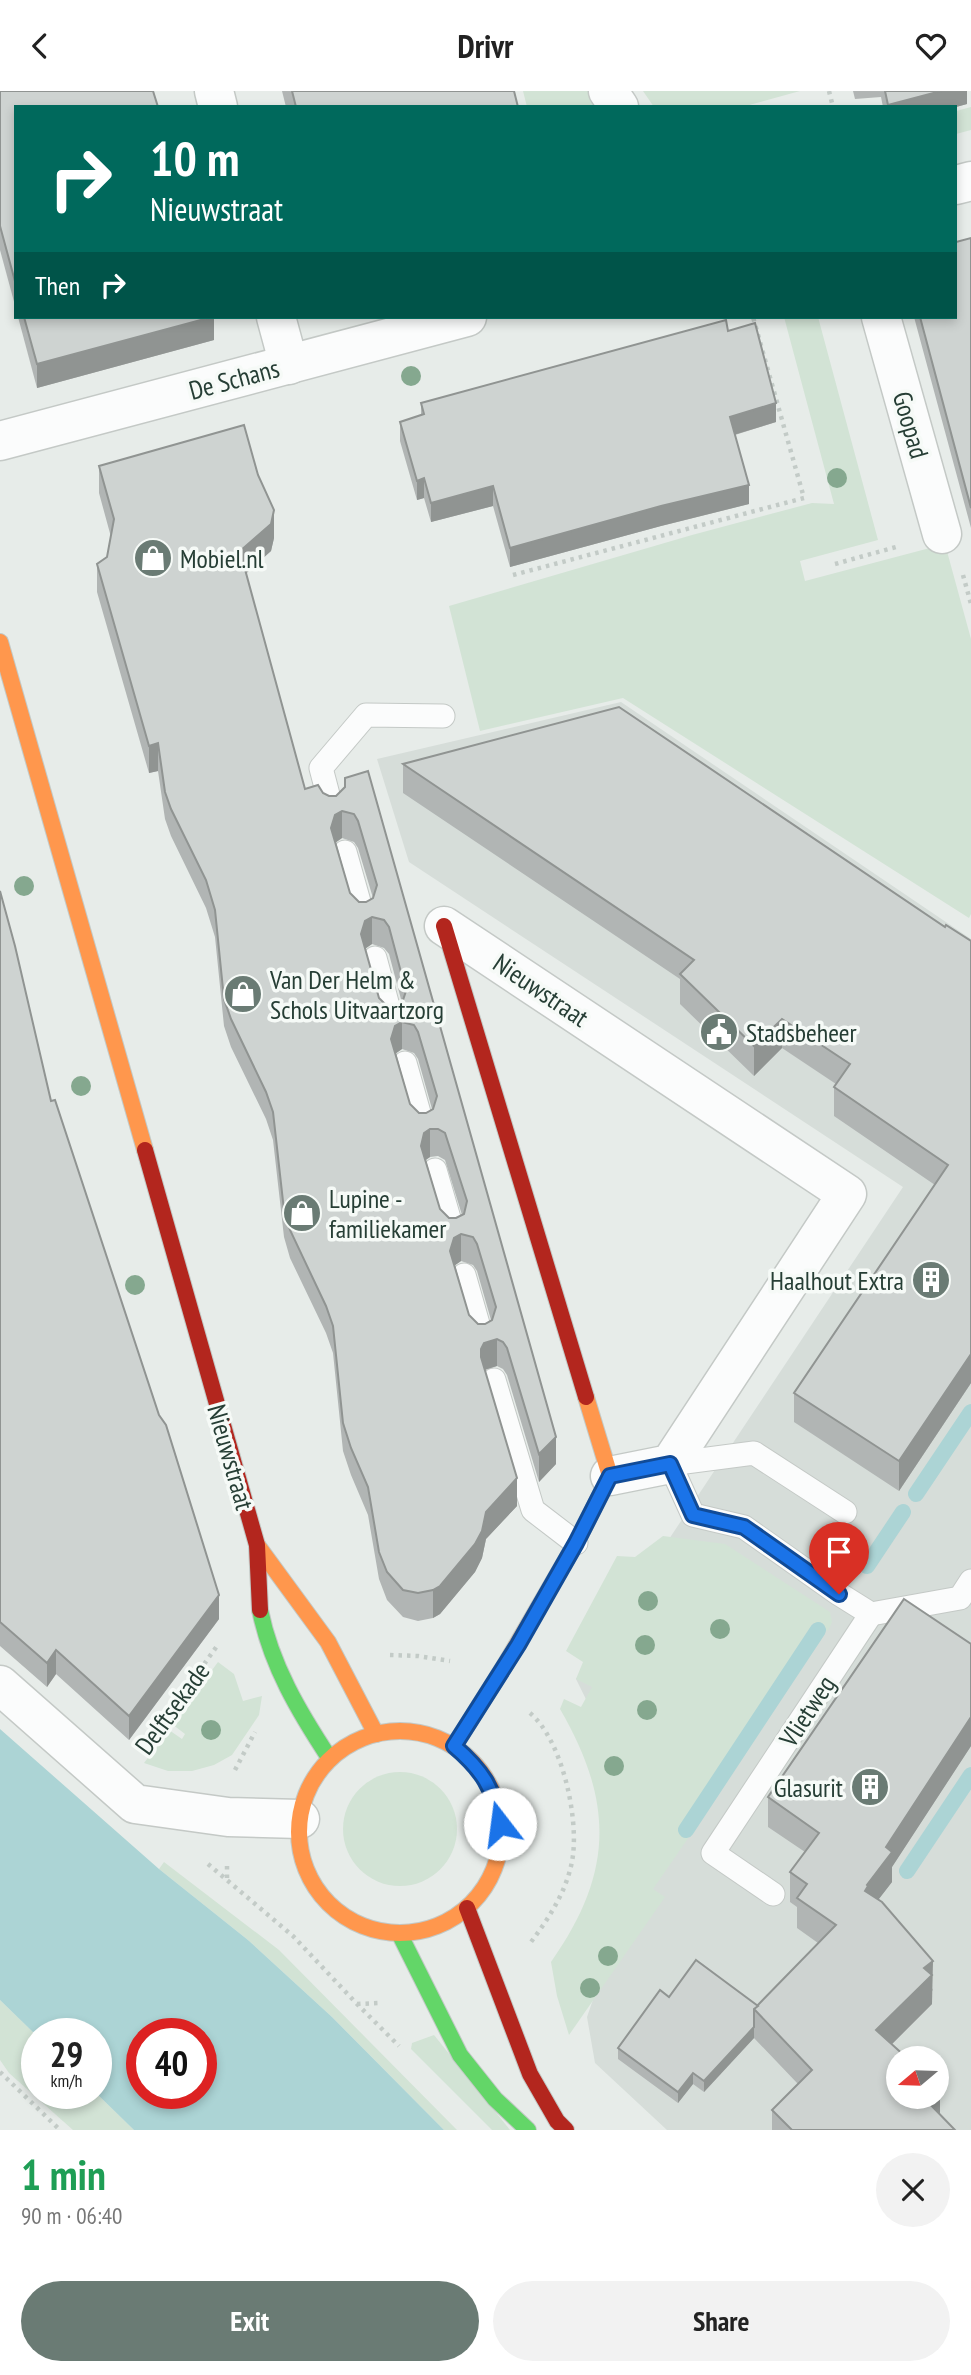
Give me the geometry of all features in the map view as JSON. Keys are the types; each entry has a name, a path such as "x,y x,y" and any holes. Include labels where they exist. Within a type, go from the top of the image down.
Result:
{"street":[{"path":"277,319 289,365"},
{"name":"De Schans","path":"0,441 460,319"},
{"name":"Goopad","path":"882,319 942,534"},
{"name":"Nieuwstraat","path":"0,642 257,1545 259,1604 270,1650 277,1671 330,1759"},
{"name":"Nieuwstraat","path":"444,926 848,1194 670,1464"},
{"name":"Nieuwstraat","path":"444,926 610,1476"},
{"path":"454,1746 576,1543 610,1476 670,1464"},
{"name":"Nieuwstraat","path":"257,1545 328,1642 376,1734"},
{"path":"0,1685 135,1804 228,1818 300,1819"},
{"path":"416,1732 454,1746 472,1761 486,1780 496,1801 500,1848 494,1870 482,1891 467,1908 451,1920 417,1932 377,1931 357,1924 339,1913 323,1898 311,1881 303,1861 299,1840 300,1819 309,1787 330,1759 351,1744 376,1734 416,1732"},
{"path":"467,1908 530,2074 557,2122 566,2130"},
{"path":"399,1933 460,2055 495,2099 528,2130"}],"lane":[{"path":"332,810 321,768 366,715 443,716"},
{"path":"345,852 363,916"},
{"path":"375,958 392,1021"},
{"path":"405,1063 423,1127"},
{"path":"435,1170 453,1232"},
{"path":"464,1275 482,1338"},
{"path":"495,1380 533,1510 576,1543"},
{"path":"845,1512 754,1453 670,1464 693,1515 744,1527 839,1594 871,1613 960,1598 971,1581"},
{"name":"Vlietweg","path":"773,1894 713,1853 871,1613"}],"path":[{"path":"513,575 804,498 754,319"},
{"path":"835,563 942,534"},
{"name":"Delftsekade","path":"116,1787 221,1640"},
{"path":"342,1667 382,1655 418,1656 453,1662 494,1683 537,1719 559,1758 571,1801 573,1855 548,1919 528,1947"},
{"path":"227,1880 293,1935 357,2004"},
{"path":"0,2072 60,2130"}],"shaded area":[{"path":"621,702 971,939 971,2130 667,2130 595,2063 587,2017 651,1831 576,1679 903,1187 409,862 377,759"}],"green space":[{"path":"523,91 591,91 600,105 526,105"},
{"path":"643,91 800,91 749,105 653,105"},
{"path":"971,107 971,130 957,134 957,111"},
{"path":"785,319 819,319 878,540 800,561 805,581 945,544 971,639 969,918 623,698 480,731 449,606 812,503 834,504"},
{"path":"663,1536 725,1544 830,1612 832,1622 828,1631 813,1623 679,1831 689,1837 653,1889 665,1897 569,2035 557,1996 551,1962 572,1929 587,1898 596,1867 599,1837 597,1806 590,1775 578,1743 560,1709 564,1699 581,1707 592,1687 576,1679 583,1662 566,1651 617,1556 635,1557"},
{"path":"218,1662 234,1674 243,1701 262,1696 259,1715 232,1755 214,1765 192,1771 168,1771 144,1763 169,1730 182,1739 185,1734 172,1724"},
{"path":"400,1772 422,1776 441,1788 453,1807 457,1829 453,1851 441,1870 422,1882 400,1886 378,1882 359,1870 347,1851 343,1829 347,1807 359,1788 378,1776"},
{"path":"164,1862 279,1950 457,2130 444,2130 332,2017 248,1940 159,1869"},
{"path":"0,2000 21,2020 21,2084 0,2060"},
{"path":"434,2035 510,2130 492,2130 411,2049 412,2043"},
{"path":"49,2109 112,2109 134,2130 73,2130"}],"water":[{"path":"0,1729 159,1869 248,1940 332,2017 444,2130 134,2130 112,2109 112,2018 21,2018 21,2020 0,2000"}],"building":[{"path":"0,91 153,91 157,105 14,105 14,278 0,226"},
{"path":"292,91 514,91 518,105 296,105"},
{"path":"885,91 941,91 888,105"},
{"path":"971,238 971,508 921,319 957,319 957,242"},
{"path":"25,319 205,319 37,364"},
{"path":"726,320 728,331 755,323 776,403 730,417 749,485 661,506 510,548 493,486 431,503 424,478 417,481 400,422 424,414 421,403"},
{"path":"244,425 258,475 274,510 271,524 240,551 305,789 318,785 323,793 336,796 345,787 345,778 368,771 556,1437 539,1454 507,1348 497,1339 484,1343 481,1357 517,1478 486,1512 482,1531 475,1544 440,1586 433,1590 418,1593 403,1590 387,1572 379,1552 368,1487 343,1423 333,1326 290,1230 284,1210 273,1112 224,999 215,910 206,880 165,792 158,743 149,746 97,564 107,557 114,519 99,466","holes":["342,811 354,814 358,821 377,885 373,898 366,902 359,902 350,893 331,828 335,815","372,917 384,920 389,927 406,991 402,1003 395,1007 388,1007 379,998 361,934 365,921","402,1022 414,1025 418,1032 437,1096 433,1109 426,1113 419,1113 410,1104 391,1039 395,1026","430,1129 445,1133 467,1201 464,1214 449,1218 440,1209 421,1146 424,1133","461,1234 473,1237 477,1244 496,1307 492,1320 485,1324 478,1324 469,1315 450,1251 454,1238"]},
{"path":"619,707 945,927 946,925 971,941 971,1354 899,1461 794,1393 948,1165 834,1087 850,1064 782,1019 754,1046 680,974 694,960 403,764"},
{"path":"0,891 51,1101 55,1100 159,1415 166,1425 219,1595 129,1716 56,1650 47,1663 0,1622"},
{"path":"904,1599 971,1644 971,1717 886,1847 892,1852 865,1891 882,1902 933,1961 924,1968 932,1975 876,2030 894,2046 886,2046 886,2109 935,2109 955,2130 792,2130 772,2110 812,2070 754,2009 836,1925 797,1898 807,1884 790,1872 819,1833 768,1797"},
{"path":"696,1960 758,2006 754,2009 754,2027 704,2081 693,2073 678,2092 618,2048 660,1990 669,1997"}],"waterway":[{"path":"916,1494 971,1412"},
{"path":"867,1566 903,1512"},
{"path":"686,1830 818,1630"},
{"path":"907,1871 971,1775"}],"traffic: fast":[{"path":"260,1610 279,1669 330,1759"},
{"path":"454,1746 505,1665"},
{"path":"399,1933 460,2055 495,2099 528,2130"}],"traffic: slow":[{"path":"0,642 145,1150"},
{"path":"505,1665 576,1543 610,1476 586,1397"},
{"path":"257,1545 328,1642 376,1734"},
{"path":"400,1731 439,1739 456,1748 471,1761 484,1776 493,1793 501,1832 493,1871 484,1888 471,1903 456,1916 439,1925 400,1933 361,1925 344,1916 329,1903 316,1888 307,1871 299,1832 307,1793 316,1776 329,1761 344,1748 361,1739 400,1731"}],"traffic: jam":[{"path":"444,926 586,1397"},
{"path":"145,1150 257,1545 260,1610"},
{"path":"467,1908 530,2074 557,2121 566,2130"}],"place":[{"name":"Mobiel.nl","path":"153,558"},
{"name":"Van Der Helm & Schols Uitvaartzorg","path":"243,994"},
{"name":"Stadsbeheer","path":"719,1032"},
{"name":"Lupine - familiekamer","path":"302,1213"},
{"name":"Haalhout Extra","path":"931,1280"},
{"name":"Glasurit","path":"870,1787"}],"route":[{"path":"500,1824 496,1801 486,1780 472,1761 454,1746 518,1645 576,1543 610,1476 670,1464 693,1515 744,1527 839,1594"}]}
